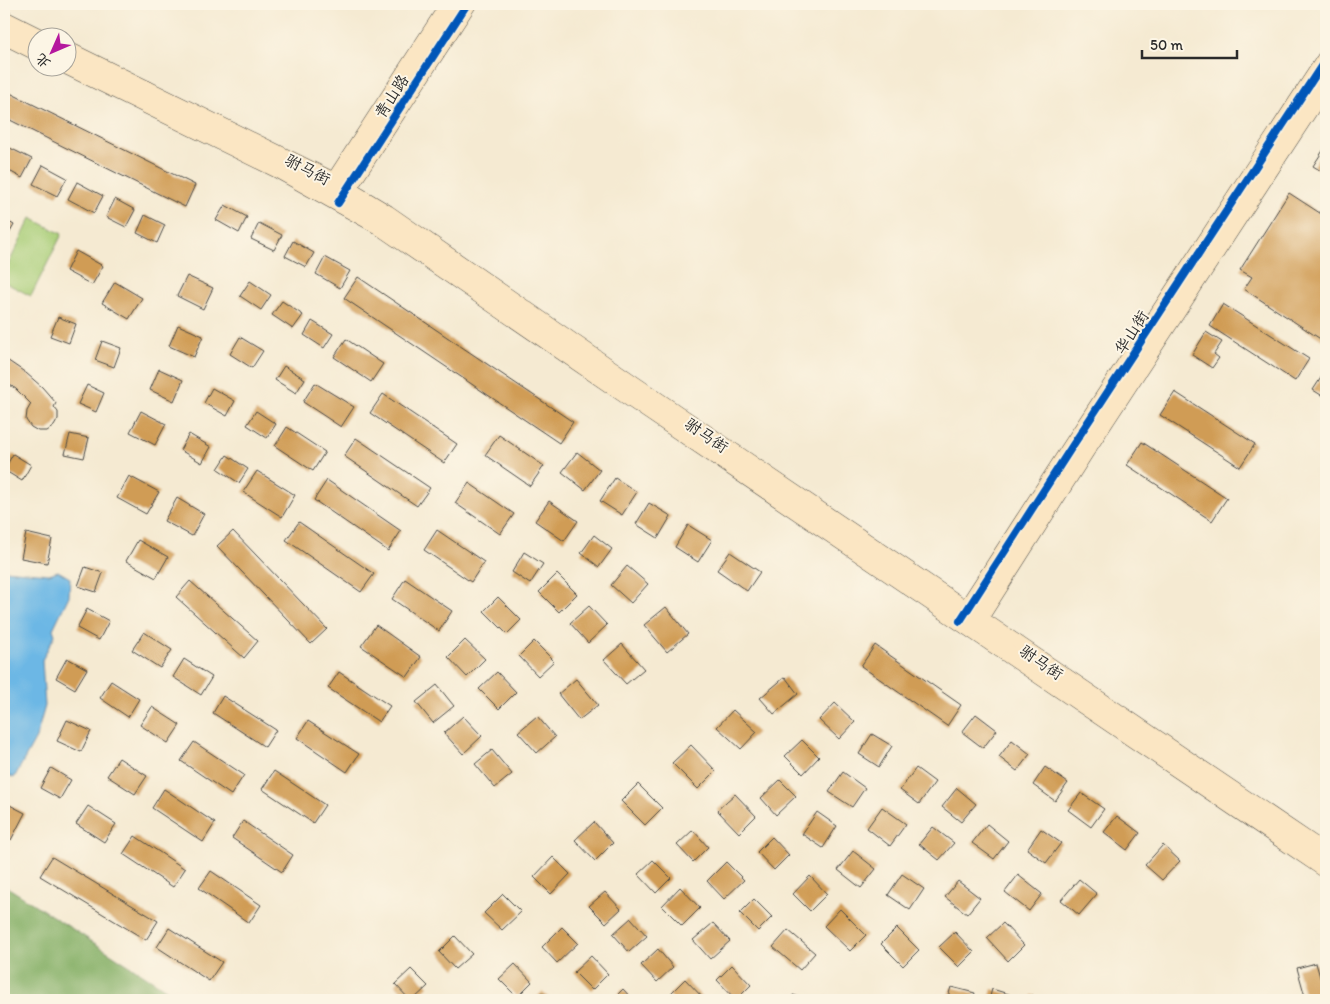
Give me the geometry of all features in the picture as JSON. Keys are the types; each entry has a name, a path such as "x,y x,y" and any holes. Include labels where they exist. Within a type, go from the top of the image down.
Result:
{"main road":[{"name":"青山路","path":"336,193 450,4"},
{"name":"青山路","path":"336,193 468,4"},
{"path":"4,20 28,32"},
{"path":"4,35 28,47"},
{"name":"驸马街","path":"78,56 336,193"},
{"name":"华山街","path":"969,620 1074,444 1326,60"},
{"name":"驸马街","path":"78,71 276,168 387,214 1326,869"},
{"name":"华山街","path":"969,620 1090,443 1326,83"},
{"name":"驸马街","path":"969,620 1326,854"}],"green space":[{"path":"31,218 62,234 31,296 4,282 4,273"},
{"path":"4,885 183,1000 4,1000"}],"water":[{"path":"4,570 49,574 58,571 70,578 69,596 53,629 55,635 42,660 45,706 36,738 14,778 4,773"}],"building":[{"path":"4,90 195,185 185,207 4,117"},
{"path":"1326,146 1326,174 1313,166"},
{"path":"8,147 32,159 22,178 4,168 4,154"},
{"path":"43,165 67,178 57,196 33,184"},
{"path":"77,182 103,196 94,213 68,199"},
{"path":"1289,193 1326,217 1326,334 1322,340 1244,289 1252,277 1240,270"},
{"path":"115,199 135,210 126,227 106,217"},
{"path":"225,205 247,217 239,233 216,220"},
{"path":"145,215 165,225 157,243 137,233"},
{"path":"4,219 14,225 4,243"},
{"path":"259,223 282,235 274,250 251,239"},
{"path":"293,241 314,253 306,267 285,256"},
{"path":"76,251 103,266 92,285 66,271"},
{"path":"325,257 350,271 340,288 316,274"},
{"path":"187,276 213,288 203,309 177,296"},
{"path":"358,277 573,422 559,443 344,298"},
{"path":"250,281 271,295 261,310 240,296"},
{"path":"115,282 142,298 129,319 102,303"},
{"path":"282,301 303,315 293,329 272,315"},
{"path":"1223,304 1309,359 1295,381 1210,326"},
{"path":"58,317 76,324 69,343 50,336"},
{"path":"312,321 333,334 324,348 304,335"},
{"path":"178,325 203,336 194,357 169,346"},
{"path":"1206,332 1222,342 1214,354 1219,358 1212,368 1192,355"},
{"path":"240,337 263,351 252,368 230,354"},
{"path":"346,339 383,364 371,382 334,357"},
{"path":"102,341 121,348 114,367 95,360"},
{"path":"4,358 26,373 56,403 54,407 58,412 58,419 54,426 47,431 38,431 31,427 26,420 27,411 31,404 16,389 4,381"},
{"path":"284,366 305,379 296,393 275,380"},
{"path":"159,369 183,380 174,401 150,390"},
{"path":"1326,370 1326,398 1313,390"},
{"path":"315,383 354,407 341,427 303,402"},
{"path":"87,385 104,393 96,412 78,404"},
{"path":"212,388 235,401 227,416 204,403"},
{"path":"1175,392 1255,444 1240,467 1160,415"},
{"path":"383,394 457,444 444,463 370,413"},
{"path":"141,411 166,424 155,445 130,432"},
{"path":"256,411 276,424 267,438 247,425"},
{"path":"287,427 325,452 313,471 275,446"},
{"path":"70,434 89,438 84,458 65,454"},
{"path":"189,434 211,447 202,463 180,450"},
{"path":"499,435 544,466 530,486 485,455"},
{"path":"356,438 430,488 417,506 344,456"},
{"path":"1142,442 1227,498 1212,521 1127,465"},
{"path":"577,452 600,470 585,490 562,472"},
{"path":"13,454 31,465 22,481 4,470"},
{"path":"227,455 248,469 239,483 218,469"},
{"path":"257,471 295,495 282,517 243,492"},
{"path":"129,476 159,492 146,514 117,498"},
{"path":"615,478 637,492 622,515 600,501"},
{"path":"327,480 401,531 388,551 314,500"},
{"path":"469,483 514,514 500,534 455,503"},
{"path":"177,498 204,514 192,536 164,521"},
{"path":"549,501 578,521 564,541 535,521"},
{"path":"649,503 671,516 658,538 636,524"},
{"path":"299,522 374,574 361,592 286,540"},
{"path":"688,525 712,540 698,562 675,547"},
{"path":"437,530 484,562 471,582 424,550"},
{"path":"233,531 327,629 311,644 217,546"},
{"path":"26,533 52,539 47,563 21,558"},
{"path":"594,535 612,549 599,567 581,553"},
{"path":"138,540 168,557 156,578 126,561"},
{"path":"524,552 543,564 530,584 512,572"},
{"path":"730,552 760,572 747,591 717,570"},
{"path":"627,566 648,584 631,603 611,585"},
{"path":"85,567 103,573 96,592 78,586"},
{"path":"557,574 577,594 559,612 539,592"},
{"path":"405,579 452,611 439,631 392,599"},
{"path":"190,581 258,641 244,658 176,597"},
{"path":"498,597 521,620 507,634 484,611"},
{"path":"589,606 607,625 588,643 570,623"},
{"path":"666,607 688,634 667,652 644,625"},
{"path":"87,609 109,621 99,640 77,628"},
{"path":"376,625 421,657 407,677 361,646"},
{"path":"144,632 172,650 160,668 132,650"},
{"path":"465,640 485,659 467,677 448,657"},
{"path":"534,641 554,661 538,676 519,656"},
{"path":"622,644 644,669 626,684 604,660"},
{"path":"875,645 961,705 947,726 861,666"},
{"path":"67,658 87,669 75,689 56,678"},
{"path":"184,659 212,677 201,695 173,677"},
{"path":"339,672 390,706 379,722 328,688"},
{"path":"497,672 516,692 499,709 479,689"},
{"path":"785,677 798,694 774,714 760,698"},
{"path":"576,679 598,705 579,720 558,694"},
{"path":"111,681 139,699 128,717 100,698"},
{"path":"437,685 454,706 433,723 416,702"},
{"path":"223,696 276,730 265,747 213,713"},
{"path":"835,703 855,722 839,739 819,720"},
{"path":"152,707 180,725 168,743 140,725"},
{"path":"733,710 757,732 741,749 717,727"},
{"path":"976,714 997,730 983,748 962,732"},
{"path":"463,716 482,736 463,754 444,733"},
{"path":"537,716 555,737 537,753 518,732"},
{"path":"67,720 91,731 81,752 57,741"},
{"path":"308,721 359,754 347,772 297,738"},
{"path":"872,734 892,746 879,767 859,754"},
{"path":"802,740 819,757 803,774 785,756"},
{"path":"1012,740 1030,754 1017,771 999,757"},
{"path":"194,742 244,775 231,795 181,761"},
{"path":"691,745 716,771 698,789 672,763"},
{"path":"492,750 512,774 495,788 475,764"},
{"path":"119,758 147,776 135,794 107,776"},
{"path":"1045,767 1068,783 1055,801 1033,785"},
{"path":"51,768 71,780 60,799 40,788"},
{"path":"916,768 935,782 919,804 900,790"},
{"path":"274,771 325,805 313,823 262,789"},
{"path":"843,772 865,788 852,807 829,792"},
{"path":"780,780 796,796 776,815 761,798"},
{"path":"638,784 662,808 645,825 621,801"},
{"path":"957,788 976,804 961,822 942,807"},
{"path":"164,789 215,823 203,842 152,808"},
{"path":"1081,793 1104,809 1091,827 1068,810"},
{"path":"735,794 756,816 739,833 717,810"},
{"path":"4,802 25,813 11,840 4,836"},
{"path":"88,806 116,824 104,842 76,824"},
{"path":"882,807 906,824 890,846 867,828"},
{"path":"817,812 837,826 823,848 802,834"},
{"path":"1117,816 1140,833 1127,850 1104,832"},
{"path":"243,821 293,855 282,872 232,838"},
{"path":"594,822 613,843 595,861 575,840"},
{"path":"987,824 1008,841 994,859 972,843"},
{"path":"933,827 954,843 939,860 919,844"},
{"path":"1041,829 1061,843 1046,863 1027,849"},
{"path":"693,830 708,847 693,862 677,845"},
{"path":"135,836 185,869 173,887 123,854"},
{"path":"772,837 789,855 774,870 757,852"},
{"path":"1163,845 1180,861 1162,880 1145,865"},
{"path":"853,851 876,869 861,888 838,870"},
{"path":"52,857 158,921 146,940 40,876"},
{"path":"553,857 570,874 551,894 534,877"},
{"path":"653,860 671,878 656,893 638,874"},
{"path":"726,862 744,880 724,899 707,881"},
{"path":"211,871 261,905 249,923 199,888"},
{"path":"902,874 924,889 910,910 888,895"},
{"path":"1018,875 1042,894 1029,911 1005,892"},
{"path":"810,876 827,894 810,911 793,894"},
{"path":"1079,879 1097,894 1079,915 1061,900"},
{"path":"958,881 980,898 967,914 945,897"},
{"path":"680,887 700,908 682,926 662,906"},
{"path":"605,892 621,909 606,923 589,906"},
{"path":"503,894 521,912 502,930 484,913"},
{"path":"754,899 772,917 758,931 740,913"},
{"path":"840,909 866,935 850,951 824,926"},
{"path":"631,918 647,936 629,952 613,934"},
{"path":"713,923 730,941 710,959 693,940"},
{"path":"1003,923 1024,945 1008,961 987,938"},
{"path":"562,927 578,943 557,963 542,947"},
{"path":"169,928 222,962 209,981 157,947"},
{"path":"897,928 919,950 903,966 881,944"},
{"path":"788,930 815,953 800,970 773,947"},
{"path":"955,932 974,952 959,967 939,947"},
{"path":"455,936 472,954 455,969 439,952"},
{"path":"658,949 673,967 657,982 641,965"},
{"path":"591,956 608,974 592,990 574,972"},
{"path":"1316,963 1326,1000 1306,1000 1297,968"},
{"path":"515,964 532,982 517,997 499,979"},
{"path":"732,965 751,985 736,1000 717,980"},
{"path":"411,969 428,986 413,1000 410,1000 395,984"},
{"path":"685,979 705,1000 674,1000 669,995"},
{"path":"951,987 975,993 973,1000 947,1000"},
{"path":"623,989 633,1000 612,1000"},
{"path":"992,989 1015,996 1014,1000 989,1000"},
{"path":"542,992 551,1000 534,1000"},
{"path":"793,995 809,1000 792,1000"},
{"path":"1032,995 1048,1000 1031,1000"},
{"path":"827,996 842,1000 826,1000"},
{"path":"910,996 923,1000 909,1000"}],"cycle path":[{"path":"338,203 467,4"},
{"path":"960,621 1326,59"}]}
